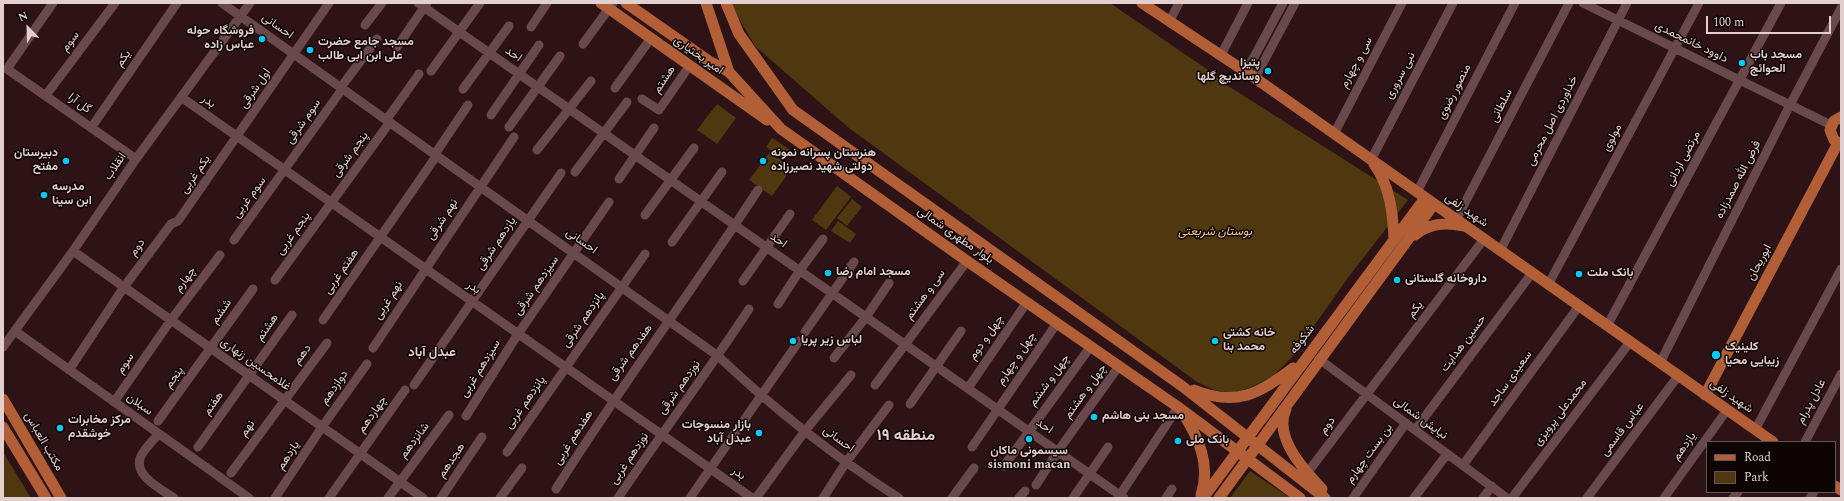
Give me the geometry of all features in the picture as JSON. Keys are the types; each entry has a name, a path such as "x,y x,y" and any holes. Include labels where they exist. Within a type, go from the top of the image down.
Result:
{"main road":[{"name":"امیر بختیاری","path":"626,3 729,72"},
{"name":"بلوار مطهری شمالی","path":"706,3 729,72 781,129 967,261 1178,407 1300,498"},
{"name":"بلوار مطهری شمالی","path":"726,3 739,34 793,110 1182,386 1325,498"},
{"name":"شهید زلفی","path":"1142,3 1251,75 1771,441"},
{"name":"امیر بختیاری","path":"608,5 651,38 781,129"},
{"path":"1839,144 1831,135 1834,121 1841,117"},
{"name":"ابوریحان","path":"1705,395 1839,144"},
{"path":"1371,160 1382,177 1388,191 1399,242 1431,225 1461,223"},
{"name":"شکوفه","path":"1219,498 1319,359 1399,242 1425,198"},
{"name":"شکوفه","path":"1203,498 1304,361 1399,242"},
{"path":"1182,386 1206,395 1234,399 1246,396 1275,382 1304,361"},
{"path":"1295,391 1284,413 1283,428 1293,452 1330,498"},
{"name":"مکتب العباس","path":"3,399 61,498"},
{"path":"1178,407 1190,427 1203,454 1206,468 1205,482 1200,498"},
{"path":"3,427 46,498"}],"street":[{"name":"گل آرا","path":"53,3 7,69 136,159"},
{"name":"سوم","path":"46,95 115,3"},
{"name":"یکم","path":"91,128 177,3"},
{"name":"احسانی","path":"222,3 670,320 718,356 761,397 847,461 886,495 899,498"},
{"name":"انقلاب","path":"3,347 73,251 136,159 250,3"},
{"path":"294,54 329,3"},
{"path":"365,25 382,3"},
{"path":"431,71 480,3"},
{"path":"531,27 548,3"},
{"path":"1169,22 1179,3"},
{"path":"1221,56 1248,3"},
{"path":"1251,75 1283,3"},
{"path":"1251,75 1295,3"},
{"name":"سی و چهارم","path":"1334,134 1402,3"},
{"name":"نبی سروری","path":"1371,160 1453,3"},
{"name":"منصور رضوی","path":"1425,198 1514,3"},
{"name":"سلطانی","path":"1461,223 1569,3"},
{"name":"داوود خانمحمدی","path":"1583,3 1832,125"},
{"name":"خداوردی اصل محرمی","path":"1500,251 1628,3"},
{"name":"مولوی","path":"1548,285 1699,3"},
{"name":"مرتضی اردانی","path":"1607,326 1782,3"},
{"path":"397,47 423,4"},
{"name":"احد","path":"423,4 518,73 1028,430 1121,497"},
{"path":"583,44 608,5"},
{"name":"فرض الله صمدزاده","path":"1660,363 1790,104 1841,8"},
{"path":"463,89 509,26"},
{"path":"615,88 651,38"},
{"path":"342,88 377,39"},
{"path":"491,115 538,45"},
{"name":"اول شرقی","path":"237,137 294,54"},
{"path":"509,127 560,56"},
{"name":"هشتم","path":"642,99 659,110 690,65"},
{"path":"388,121 419,74"},
{"path":"537,150 591,81"},
{"name":"سوم شرقی","path":"284,170 342,88"},
{"name":"بدر","path":"181,97 752,498"},
{"path":"575,172 627,102"},
{"path":"436,154 468,105"},
{"name":"پنجم شرقی","path":"331,203 388,121"},
{"path":"619,179 634,154 654,128"},
{"name":"یکم غربی","path":"171,224 178,221 237,137"},
{"path":"480,186 514,137"},
{"path":"645,215 694,148"},
{"name":"هفتم غربی","path":"323,320 436,154"},
{"name":"سوم غربی","path":"234,240 284,170"},
{"path":"672,242 722,172"},
{"path":"528,219 561,173"},
{"name":"نهم شرقی","path":"425,268 480,186"},
{"path":"670,320 709,265 758,190"},
{"path":"575,253 609,202"},
{"name":"پنجم غربی","path":"276,280 331,203"},
{"path":"743,281 790,214"},
{"name":"یازدهم شرقی","path":"414,385 528,219"},
{"name":"دوم","path":"124,287 171,224"},
{"path":"778,304 800,270 823,239"},
{"name":"یکم","path":"1367,394 1484,239"},
{"name":"غلامحسین زنهاری","path":"73,251 423,498"},
{"name":"سیزدهم شرقی","path":"518,334 575,253"},
{"path":"622,286 645,254"},
{"name":"چهارم","path":"171,320 220,255"},
{"name":"سی و هشتم","path":"875,385 967,261"},
{"path":"805,332 831,292 854,262"},
{"name":"نهم غربی","path":"373,348 425,268"},
{"path":"1756,430 1841,269"},
{"name":"حسین هدایت","path":"1415,430 1532,273"},
{"path":"834,358 866,317 889,283"},
{"name":"پانزدهم شرقی","path":"566,367 622,286"},
{"path":"69,370 124,287"},
{"name":"ششم","path":"211,349 253,289"},
{"name":"چهل و دوم","path":"968,388 1027,302"},
{"name":"سعیدی ساجد","path":"1463,465 1579,306"},
{"name":"نوزدهم شرقی","path":"661,434 718,356 749,309"},
{"name":"هشتم","path":"249,375 292,315"},
{"name":"سوم","path":"114,402 171,320"},
{"name":"هفدهم شرقی","path":"612,400 670,320"},
{"name":"چهل و چهارم","path":"972,448 1057,323"},
{"name":"سبلان","path":"15,331 249,498"},
{"path":"910,404 961,331"},
{"name":"سیزدهم غربی","path":"466,416 518,334"},
{"path":"690,498 799,341"},
{"name":"محمدعلی پرویزی","path":"1512,498 1630,342"},
{"name":"دهم","path":"284,400 327,343"},
{"name":"چهل و ششم","path":"1004,466 1028,430 1091,346"},
{"name":"پنجم","path":"158,421 211,349"},
{"name":"نیایش شمالی","path":"1319,359 1507,498"},
{"name":"دوازدهم","path":"322,427 367,364"},
{"name":"چهل و هشتم","path":"1036,485 1119,366"},
{"name":"پانزدهم غربی","path":"506,452 566,367"},
{"name":"عادل پدرام","path":"1806,441 1841,374"},
{"name":"هفتم","path":"198,447 249,375"},
{"path":"756,498 805,431 851,375"},
{"name":"عباس قاسمی","path":"1587,498 1678,376"},
{"name":"چهاردهم","path":"329,498 405,390"},
{"name":"دوم","path":"1308,472 1367,394"},
{"name":"نهم","path":"231,473 284,400"},
{"name":"هفدهم غربی","path":"556,489 612,400"},
{"path":"823,498 847,461 889,405"},
{"path":"1121,497 1178,407"},
{"name":"یازدهم","path":"1664,498 1726,410"},
{"name":"شانزدهم","path":"388,498 399,481 449,415"},
{"name":"بن بست چهارم","path":"1352,498 1406,423"},
{"name":"یازدهم","path":"275,498 322,427"},
{"path":"159,434 141,456 140,466 142,474 174,498"},
{"name":"نوزدهم غربی","path":"618,498 661,434"},
{"name":"هجدهم","path":"442,498 482,437"},
{"path":"1073,498 1108,447"},
{"path":"1414,498 1448,454"},
{"path":"500,498 522,468"},
{"path":"952,498 974,468"},
{"path":"1483,498 1492,486"},
{"path":"1166,498 1172,489"}],"green space":[{"name":"بوستان شریعتی","path":"730,3 1110,3 1214,74 1222,82 1408,200 1347,279 1292,357 1273,376 1252,387 1234,393 1214,390 1197,382 849,128 755,46"},
{"path":"717,104 736,118 717,144 697,130"},
{"path":"772,138 789,149 782,158 766,147"},
{"path":"770,152 792,168 772,196 749,180"},
{"path":"837,186 851,197 826,230 812,220"},
{"path":"852,199 862,207 847,226 837,218"},
{"path":"838,221 856,234 850,243 831,231"},
{"path":"3,452 31,498 3,498"},
{"path":"1250,471 1290,498 1230,498"}],"place":[{"name":"فروشگاه حوله عباس زاده","path":"262,39"},
{"name":"مسجد جامع حضرت علی ابن ابی طالب","path":"310,50"},
{"name":"مسجد باب‌ الحوائج","path":"1742,63"},
{"name":"پتیزا وساندیچ گلها","path":"1268,71"},
{"name":"دبیرستان مفتح","path":"66,161"},
{"name":"هنرستان پسرانه نمونه دولتی شهید نصیرزاده","path":"763,161"},
{"name":"مدرسه ابن سینا","path":"44,195"},
{"name":"مسجد امام رضا","path":"828,273"},
{"name":"بانک ملت","path":"1579,274"},
{"name":"داروخانه گلستانی","path":"1397,280"},
{"name":"لباس زیر پریا","path":"793,341"},
{"name":"خانه کشتی محمد بنا","path":"1215,341"},
{"name":"کلینیک زیبایی محیا","path":"1716,355"},
{"name":"مسجد بنی هاشم","path":"1094,417"},
{"name":"مرکز مخابرات خوشقدم","path":"60,428"},
{"name":"بازار منسوجات عبدل آباد","path":"759,433"},
{"name":"سیسمونی ماکان sismoni macan","path":"1029,439"},
{"name":"بانک ملی","path":"1178,441"}],"district":[{"name":"عبدل آباد","path":"432,353"},
{"name":"منطقه ۱۹","path":"906,437"}]}
